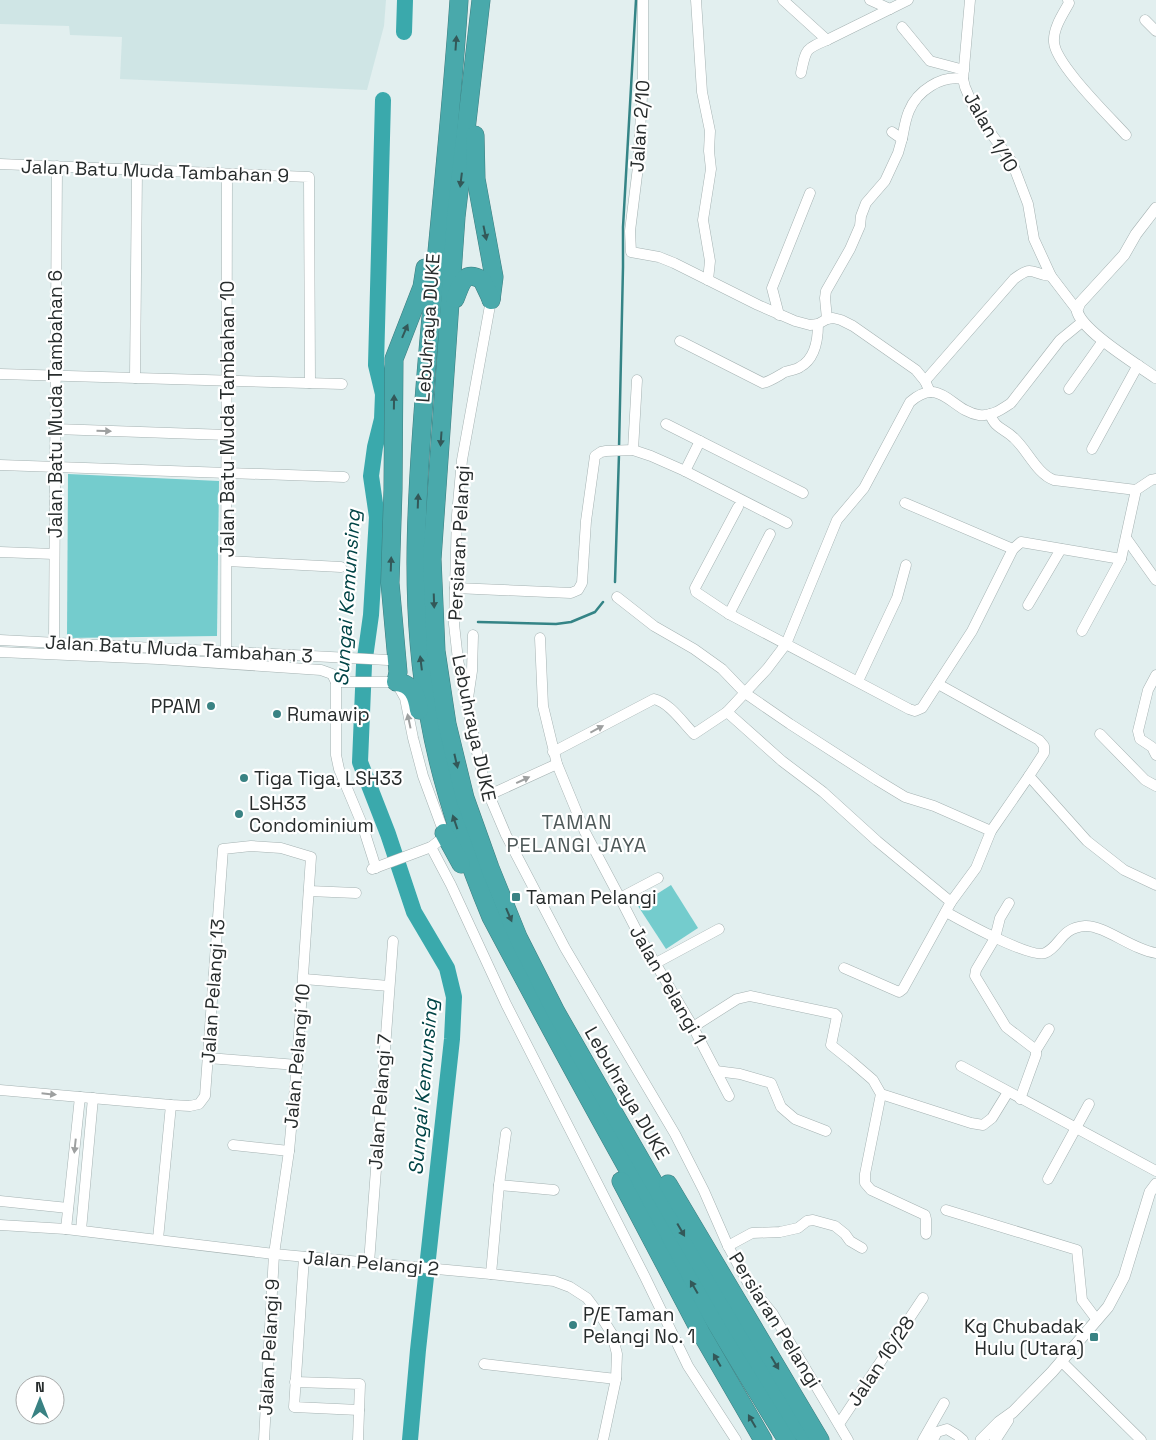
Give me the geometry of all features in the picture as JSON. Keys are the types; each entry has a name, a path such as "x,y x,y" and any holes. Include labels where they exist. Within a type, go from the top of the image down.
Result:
{"highway":[{"name":"Lebuhraya DUKE","path":"459,0 428,342 416,554 416,600 423,682 448,801 473,874 491,917 661,1230 807,1440"},
{"name":"Lebuhraya DUKE","path":"480,0 473,80 456,217 451,310 432,559 436,651 447,724 465,798 490,868 529,961 787,1440"},
{"path":"448,801 441,796 435,782 415,694 408,685 396,682 398,672 390,583 394,359 422,287 453,74"},
{"path":"473,80 476,179 494,277 491,300"},
{"path":"451,310 461,283 468,276 482,280 491,300"},
{"path":"444,833 460,863 473,874"},
{"path":"538,1005 552,1046 654,1246 763,1440"},
{"path":"566,1029 602,1075 820,1440"}],"street":[{"name":"Jalan 2/10","path":"643,0 644,79 638,167 630,231 631,252 659,257 708,280"},
{"path":"696,0 702,92 710,131 709,151 711,168 703,220 710,261 708,280 779,315 802,323 810,325 833,318 854,326 916,370 925,381 930,392"},
{"path":"783,0 827,40"},
{"path":"870,0 890,9"},
{"path":"802,72 807,50 810,47 908,0"},
{"name":"Jalan 1/10","path":"970,0 964,74 965,87 976,113 1012,162 1028,204 1034,239 1051,276 1077,310"},
{"path":"1068,0 1069,3 1055,31 1055,50 1062,62 1126,135"},
{"path":"1145,20 1156,31"},
{"path":"902,27 930,61 964,74"},
{"path":"680,341 763,383 800,367 807,361 818,337 826,291 850,249 860,226 861,216 866,203 885,181 898,153 909,111 920,94 938,82 964,74"},
{"path":"892,132 902,139"},
{"name":"Jalan Batu Muda Tambahan 9","path":"0,164 309,177 310,383"},
{"name":"Jalan Batu Muda Tambahan 6","path":"54,642 56,166"},
{"path":"135,378 137,170"},
{"name":"Jalan Batu Muda Tambahan 10","path":"226,664 227,174"},
{"path":"779,315 772,288 810,193"},
{"path":"1156,208 1136,234 1124,255 1080,303 1077,310 1082,322 1103,341 1156,378"},
{"path":"925,381 1014,279 1029,270 1041,275 1051,276"},
{"name":"Persiaran Pelangi","path":"491,300 458,492 454,624 458,660 467,704 479,762 489,795 506,835 565,948 691,1164 728,1246 749,1284 773,1314 848,1440"},
{"path":"553,752 654,699 663,703 694,734 726,712 767,669 786,644 837,520 864,488 910,402 919,394 930,392 944,395 963,410 979,415 990,414 1002,409 1011,403 1060,340 1082,322"},
{"path":"1069,389 1103,341"},
{"path":"1092,449 1138,365"},
{"path":"0,374 342,384"},
{"path":"631,450 637,380"},
{"path":"990,414 993,423 1013,436 1047,478 1136,490 1151,480 1156,479"},
{"path":"666,424 803,493"},
{"path":"55,430 227,435"},
{"path":"684,471 700,441"},
{"path":"455,588 571,593 578,590 582,583 586,521 595,456 606,451 631,450 684,471 787,524"},
{"path":"0,465 344,477"},
{"path":"1082,631 1122,559 1136,490"},
{"path":"905,503 1013,549"},
{"path":"738,507 695,590 729,614 915,711 922,708 972,631 1013,549 1021,542 1122,559"},
{"path":"729,614 770,534"},
{"path":"1126,538 1156,580"},
{"path":"1028,606 1061,549"},
{"path":"0,552 54,554"},
{"path":"227,561 341,567"},
{"path":"858,681 897,598 906,565"},
{"path":"617,597 654,626 694,649 722,669 745,692 790,724 906,797 934,806 991,831"},
{"path":"467,704 472,671 473,635"},
{"name":"Jalan Pelangi 1","path":"540,638 543,706 557,764 586,832 620,898 729,1096"},
{"name":"Jalan Batu Muda Tambahan 3","path":"0,640 388,660"},
{"path":"0,652 321,670 332,674 341,682 396,682 405,698 423,776 444,833 440,840 431,847 378,867 336,755 341,682"},
{"path":"1156,675 1148,690 1138,731 1140,739 1152,747 1156,755"},
{"path":"844,968 901,992 951,902 976,868 991,831 1044,753 1044,746 1039,740 938,684"},
{"path":"726,712 951,902"},
{"path":"1100,734 1144,780 1156,786"},
{"path":"489,795 557,764"},
{"path":"1029,776 1087,841 1124,870 1156,885"},
{"name":"Jalan Pelangi 13","path":"171,1105 190,1106 199,1104 205,1096 223,848 251,846 281,848 311,857"},
{"path":"431,847 456,894 506,1004 688,1366 736,1440"},
{"name":"Jalan Pelangi 10","path":"274,1254 289,1151 304,979 311,857"},
{"path":"620,898 658,878"},
{"path":"309,891 356,893"},
{"path":"1009,903 1000,918 995,938 976,970 975,976 1006,1027 1036,1050"},
{"path":"946,912 995,938 1038,954 1047,952 1067,932 1074,928 1087,926 1104,930 1136,948 1156,954"},
{"path":"656,963 719,929"},
{"name":"Jalan Pelangi 7","path":"369,1263 392,941"},
{"path":"304,979 389,986"},
{"path":"693,1028 737,999 750,996 835,1014 838,1018 830,1042 831,1045 873,1080 881,1094 865,1174 865,1183 871,1190 924,1215 926,1219 926,1234"},
{"path":"1020,1099 1036,1055 1036,1050 1049,1029"},
{"path":"208,1058 297,1065"},
{"path":"961,1066 1156,1171"},
{"path":"716,1072 740,1074 771,1083 781,1107 795,1119 826,1131"},
{"path":"0,1090 171,1105 158,1239"},
{"path":"881,1094 971,1123 983,1125 992,1118 1008,1092"},
{"path":"66,1229 80,1097"},
{"path":"81,1230 93,1098"},
{"path":"1048,1179 1089,1104"},
{"path":"491,1274 498,1185 506,1133"},
{"path":"233,1145 289,1151"},
{"path":"981,1440 1013,1412 1108,1307 1120,1288 1150,1192 1156,1184"},
{"path":"498,1185 554,1190"},
{"path":"0,1201 68,1208"},
{"path":"946,1210 1077,1250 1079,1254 1082,1300 1097,1320"},
{"path":"728,1246 752,1233 780,1232 798,1228 807,1221 812,1220 835,1226 850,1241 862,1248"},
{"name":"Jalan Pelangi 2","path":"0,1225 81,1230 274,1254 554,1281 570,1287 587,1298 612,1334 617,1354 616,1379 603,1440"},
{"name":"Jalan Pelangi 9","path":"264,1440 274,1254"},
{"path":"304,1257 294,1407 359,1410"},
{"name":"Jalan 16/28","path":"839,1424 923,1298"},
{"path":"1061,1361 1142,1440"},
{"path":"484,1364 616,1379"},
{"path":"295,1382 360,1384 358,1440"},
{"path":"923,1440 944,1403"},
{"path":"995,1440 1013,1412"},
{"path":"933,1440 937,1432 946,1429 962,1440"}],"shaded area":[{"path":"0,0 386,0 384,26 367,90 120,79 122,37 70,35 69,26 0,24"},
{"path":"68,474 219,481 217,636 67,638"},
{"path":"671,885 698,928 666,949 638,906"}],"waterway":[{"name":"Sungai Kemunsing","path":"404,32 405,0"},
{"path":"619,448 623,227 636,0"},
{"name":"Sungai Kemunsing","path":"383,100 376,365 383,394 382,419 375,447 371,476 377,517 371,615 364,665 360,762 388,834 414,912 447,968 454,997 452,1039 410,1440"},
{"path":"615,582 619,454"},
{"path":"478,622 556,624 571,622 595,612 603,602"}],"place":[{"name":"PPAM","path":"211,706"},
{"name":"Rumawip","path":"277,714"},
{"name":"Tiga Tiga, LSH33","path":"244,778"},
{"name":"LSH33 Condominium","path":"239,814"},
{"name":"Taman Pelangi","path":"516,897"},
{"name":"P/E Taman Pelangi No. 1","path":"573,1325"},
{"name":"Kg Chubadak Hulu (Utara)","path":"1094,1337"}],"district":[{"name":"TAMAN PELANGI JAYA","path":"577,834"}]}
